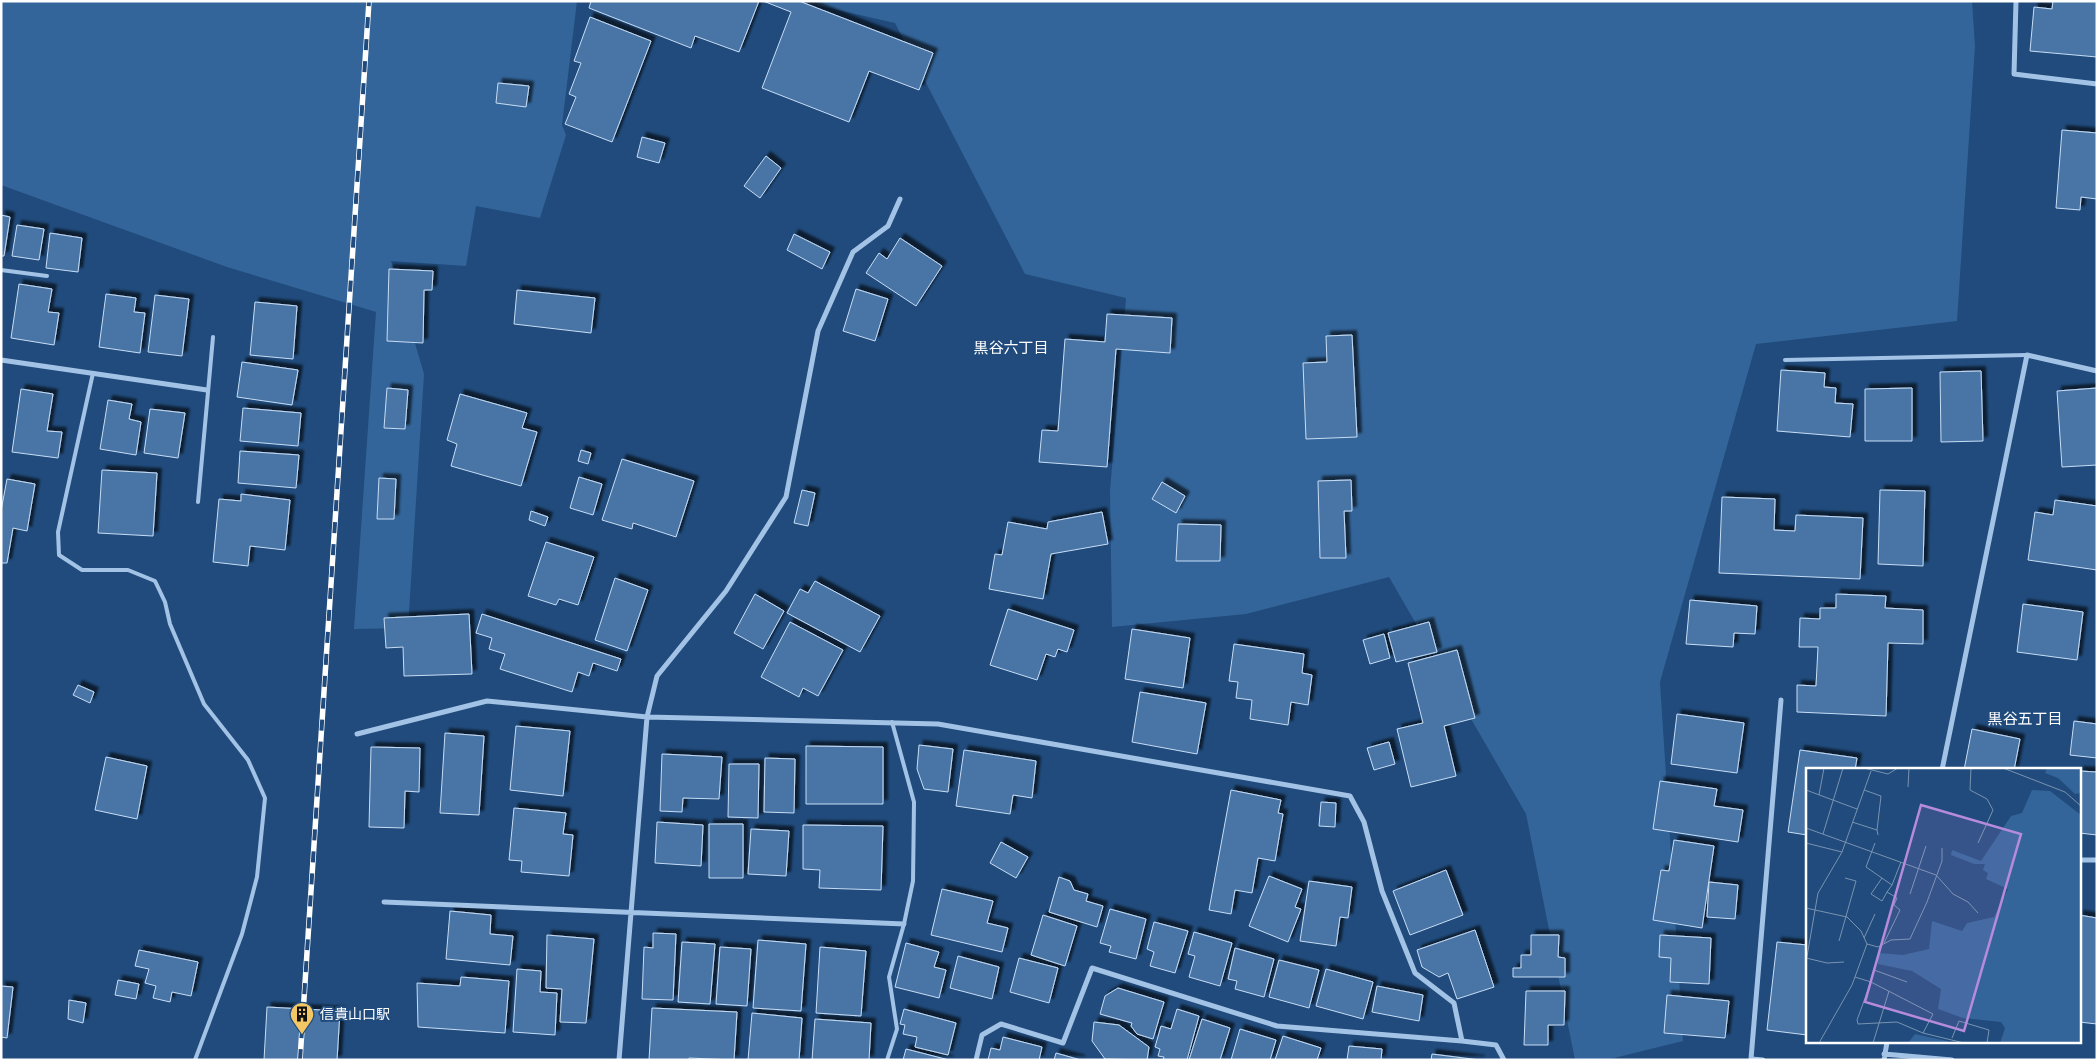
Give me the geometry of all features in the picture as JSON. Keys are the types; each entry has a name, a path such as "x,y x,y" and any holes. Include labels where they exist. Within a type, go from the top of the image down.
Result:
{"street":[{"path":"2016,1 2014,74 2097,84"},
{"path":"619,1060 647,717 657,676 726,591 786,497 818,331 853,252 888,226 900,199"},
{"path":"1942,768 2027,355 2097,370"},
{"path":"1,360 207,390"},
{"path":"1763,1060 1751,1059 1781,700"},
{"path":"358,734 487,701 647,717 938,724 1350,796 1364,822 1382,891 1415,973 1454,1003 1462,1041"},
{"path":"2080,860 2097,860"},
{"path":"384,902 904,924"},
{"path":"976,1060 982,1036 1001,1024 1063,1043 1092,968 1277,1026 1496,1045 1504,1060"},
{"path":"1887,1044 1884,1057 1952,1060"}],"lane":[{"path":"1,270 47,276"},
{"path":"198,502 213,337"},
{"path":"1785,360 2027,355"},
{"path":"93,374 58,532 59,555 82,570 128,570 155,581 165,602 170,624 204,704 248,760 265,798 258,877 248,915 195,1060"},
{"path":"887,1060 897,1029 889,976 904,924 913,881 914,802 892,722"}],"shaded area":[{"path":"1,1 577,1 562,125 566,135 540,218 476,206 466,266 391,261 424,374 408,628 354,629 376,312 227,267 1,185"},
{"path":"798,1 1972,1 1975,46 1957,321 1756,344 1660,682 1683,1041 1606,1060 1575,1060 1526,814 1389,577 1246,614 1112,627 1110,491 1126,298 1025,274 895,23"}],"building":[{"path":"591,1 759,1 739,52 695,36 691,48 589,8"},
{"path":"763,1 799,1 933,53 919,90 869,71 849,122 762,88 791,12"},
{"path":"2053,1 2097,1 2097,57 2030,51 2034,7 2052,9"},
{"path":"590,17 651,41 612,142 565,124 576,97 569,94 581,63 574,61"},
{"path":"498,83 529,86 526,107 496,103"},
{"path":"2062,130 2097,133 2097,199 2081,197 2080,210 2056,208"},
{"path":"642,137 665,143 659,163 637,157"},
{"path":"766,156 781,168 760,198 744,186"},
{"path":"1,215 10,217 4,256 1,256"},
{"path":"17,225 44,229 39,260 12,256"},
{"path":"50,233 82,238 78,272 46,268"},
{"path":"794,234 830,252 822,269 787,250"},
{"path":"900,238 942,266 916,306 866,273 879,253 887,259"},
{"path":"389,269 433,271 432,290 424,290 423,343 387,341"},
{"path":"19,284 52,289 48,312 59,313 54,345 11,338"},
{"path":"856,289 888,299 875,341 843,331"},
{"path":"517,290 595,298 591,333 514,324"},
{"path":"106,294 136,298 134,312 145,313 140,353 99,347"},
{"path":"155,295 189,299 182,356 148,352"},
{"path":"255,302 297,306 293,359 250,355"},
{"path":"1107,314 1172,318 1170,353 1116,349 1107,467 1039,462 1042,430 1058,431 1065,339 1105,342"},
{"path":"1352,335 1357,437 1306,439 1303,363 1327,362 1326,336"},
{"path":"242,362 298,370 292,405 237,397"},
{"path":"1781,370 1825,373 1824,387 1836,388 1835,403 1853,404 1850,437 1777,431"},
{"path":"1981,371 1983,441 1941,442 1940,372"},
{"path":"387,388 408,390 405,429 384,428"},
{"path":"1912,388 1912,441 1865,441 1865,389"},
{"path":"2097,388 2097,465 2062,467 2057,391"},
{"path":"21,389 53,394 47,431 62,432 58,458 12,452"},
{"path":"460,394 527,413 522,428 537,432 521,486 451,466 457,444 447,440"},
{"path":"108,400 132,404 129,419 141,422 136,455 100,449"},
{"path":"243,408 301,413 298,446 240,441"},
{"path":"150,409 185,413 178,458 144,453"},
{"path":"581,450 591,453 588,464 578,461"},
{"path":"240,451 299,455 296,488 238,483"},
{"path":"622,459 694,481 676,537 633,523 632,529 602,520"},
{"path":"102,470 157,473 153,536 98,533"},
{"path":"579,477 602,484 593,515 570,508"},
{"path":"379,478 396,479 394,519 377,519"},
{"path":"7,479 35,484 27,531 13,528 7,563 1,563 1,511"},
{"path":"1351,480 1352,511 1344,511 1346,558 1320,558 1318,481"},
{"path":"1162,482 1185,496 1176,513 1152,499"},
{"path":"802,490 815,493 808,526 794,523"},
{"path":"1880,490 1925,491 1923,566 1878,564"},
{"path":"241,494 290,500 285,550 250,546 248,566 213,562 219,499 241,501"},
{"path":"1722,497 1775,499 1774,530 1795,531 1796,515 1863,518 1860,579 1719,573"},
{"path":"2055,500 2097,506 2097,570 2028,560 2035,512 2053,515"},
{"path":"531,511 548,517 545,526 529,520"},
{"path":"1102,512 1108,544 1051,554 1043,599 989,589 995,554 1002,555 1008,522 1047,529 1048,522"},
{"path":"1178,524 1221,525 1220,561 1176,561"},
{"path":"546,542 594,557 578,605 559,599 556,605 528,596"},
{"path":"615,578 648,590 627,651 595,640"},
{"path":"815,581 880,616 860,652 787,613 800,589 808,593"},
{"path":"755,594 784,611 763,649 734,633"},
{"path":"1836,594 1886,596 1885,608 1923,610 1923,644 1888,643 1886,716 1797,712 1797,685 1816,686 1818,647 1799,647 1800,618 1820,619 1820,608 1836,608"},
{"path":"1690,600 1757,606 1755,634 1734,633 1733,647 1686,644"},
{"path":"2023,604 2083,612 2077,660 2017,652"},
{"path":"1008,609 1074,630 1067,652 1058,649 1055,657 1046,654 1037,680 990,665"},
{"path":"469,614 472,674 404,676 403,647 386,648 384,618"},
{"path":"482,614 621,659 617,671 593,663 589,676 578,672 572,692 500,669 505,654 489,649 492,638 476,633"},
{"path":"790,622 843,650 818,696 803,688 799,697 761,677"},
{"path":"1429,622 1437,652 1396,662 1388,633"},
{"path":"1132,629 1190,638 1183,688 1125,679"},
{"path":"1384,634 1390,658 1370,664 1363,640"},
{"path":"1234,644 1304,654 1302,673 1312,675 1308,705 1291,702 1288,725 1250,719 1252,700 1236,698 1238,682 1229,681"},
{"path":"1457,650 1475,718 1444,726 1456,776 1411,787 1397,729 1423,723 1408,663"},
{"path":"78,685 94,692 90,703 73,695"},
{"path":"1140,692 1206,703 1197,754 1132,742"},
{"path":"1677,714 1744,723 1737,773 1671,764"},
{"path":"2074,721 2097,724 2097,758 2070,755"},
{"path":"516,726 570,731 563,796 510,790"},
{"path":"1972,729 2020,739 2014,768 1964,768"},
{"path":"445,733 484,736 479,815 440,813"},
{"path":"1389,742 1395,764 1374,770 1367,748"},
{"path":"919,745 953,749 948,792 924,789 917,769"},
{"path":"806,746 883,747 883,804 806,804"},
{"path":"371,747 420,748 419,792 405,791 404,828 369,827"},
{"path":"964,750 1036,761 1032,798 1013,795 1010,814 956,806"},
{"path":"1800,750 1857,758 1855,768 1806,768 1806,835 1788,832"},
{"path":"662,754 722,757 719,799 683,798 682,812 660,811"},
{"path":"106,757 147,766 137,819 95,810"},
{"path":"765,758 795,759 794,813 764,812"},
{"path":"729,764 759,764 758,818 728,817"},
{"path":"2080,771 2097,772 2097,835 2080,833"},
{"path":"1660,781 1717,789 1714,806 1743,810 1738,842 1653,829"},
{"path":"1231,790 1281,800 1278,813 1283,814 1275,861 1258,858 1252,893 1235,890 1231,914 1209,910"},
{"path":"1321,802 1336,803 1335,827 1319,826"},
{"path":"514,808 566,813 563,834 573,835 569,876 521,872 522,861 509,860"},
{"path":"657,822 703,825 701,866 655,863"},
{"path":"709,824 743,824 743,878 709,878"},
{"path":"803,825 883,826 881,890 819,888 820,870 803,869"},
{"path":"751,829 789,831 786,876 748,874"},
{"path":"1674,840 1714,846 1702,928 1653,920 1661,870 1669,871"},
{"path":"1001,842 1028,857 1016,878 990,863"},
{"path":"1446,870 1463,915 1410,935 1393,891"},
{"path":"1269,876 1302,889 1295,907 1301,909 1288,942 1249,926"},
{"path":"1059,877 1070,881 1074,890 1088,894 1086,901 1103,906 1097,927 1049,912"},
{"path":"1309,881 1352,887 1348,918 1340,917 1336,946 1300,941"},
{"path":"1709,882 1738,885 1735,919 1707,917"},
{"path":"942,889 993,901 987,923 1008,928 1002,952 931,935"},
{"path":"1110,909 1146,919 1136,959 1109,952 1111,946 1100,943"},
{"path":"450,911 491,915 490,934 513,936 510,965 446,959"},
{"path":"1043,915 1077,926 1065,966 1031,955"},
{"path":"2080,915 2097,918 2097,1024 2080,1022"},
{"path":"1154,922 1188,931 1175,973 1150,966 1154,952 1147,949"},
{"path":"1475,930 1494,987 1457,999 1448,973 1439,977 1422,967 1417,950"},
{"path":"1194,932 1232,943 1220,986 1189,977 1195,956 1188,954"},
{"path":"653,933 676,934 673,1000 642,999 644,947 653,948"},
{"path":"547,935 594,939 586,1023 560,1022 562,989 546,988"},
{"path":"1531,935 1559,935 1558,957 1565,958 1565,977 1513,977 1513,968 1521,968 1521,955 1531,955"},
{"path":"1660,935 1711,938 1709,984 1670,982 1671,958 1659,957"},
{"path":"758,940 806,944 801,1011 753,1008"},
{"path":"682,942 715,944 710,1004 678,1002"},
{"path":"1777,942 1806,945 1806,1035 1767,1030"},
{"path":"906,943 939,952 934,967 946,970 939,998 895,987"},
{"path":"720,947 751,949 747,1006 716,1004"},
{"path":"820,947 866,951 861,1016 816,1013"},
{"path":"1235,948 1274,959 1264,997 1235,989 1237,981 1228,979"},
{"path":"139,950 198,962 191,996 172,992 170,1002 153,998 156,986 145,983 149,969 135,966"},
{"path":"958,956 999,967 992,999 950,988"},
{"path":"1019,958 1058,968 1049,1003 1010,992"},
{"path":"1279,960 1319,970 1309,1008 1269,997"},
{"path":"517,969 541,971 540,992 557,993 555,1035 513,1032"},
{"path":"1326,969 1373,982 1363,1019 1316,1006"},
{"path":"461,977 509,981 505,1033 418,1027 417,983 460,986"},
{"path":"118,980 139,984 136,999 115,995"},
{"path":"1,986 13,987 7,1038 1,1037"},
{"path":"1377,986 1423,995 1419,1021 1372,1012"},
{"path":"1118,988 1164,1002 1153,1039 1137,1034 1131,1026 1132,1023 1100,1014 1105,996"},
{"path":"1526,991 1565,991 1564,1025 1548,1025 1548,1045 1524,1045"},
{"path":"1667,995 1729,1001 1725,1038 1664,1033"},
{"path":"69,1000 86,1003 83,1023 68,1019"},
{"name":"信貴山口駅","path":"267,1007 340,1011 337,1060 264,1060"},
{"path":"652,1008 737,1012 734,1060 689,1058 689,1060 649,1060"},
{"path":"904,1009 956,1023 948,1055 915,1047 917,1037 903,1034 905,1025 900,1024"},
{"path":"1177,1009 1199,1016 1187,1060 1163,1060 1164,1057 1158,1056 1160,1049 1155,1047 1161,1026 1171,1029"},
{"path":"752,1013 802,1018 799,1060 748,1060"},
{"path":"815,1019 871,1023 869,1060 812,1060"},
{"path":"1202,1019 1230,1028 1220,1060 1189,1060"},
{"path":"1094,1022 1119,1025 1149,1047 1147,1060 1105,1059 1092,1041"},
{"path":"1240,1029 1276,1040 1270,1060 1231,1060"},
{"path":"1283,1036 1321,1048 1317,1060 1275,1060"},
{"path":"1003,1037 1042,1047 1039,1060 988,1060 991,1048 1000,1050"},
{"path":"1349,1046 1382,1049 1381,1060 1347,1060"},
{"path":"906,1049 949,1060 903,1060"},
{"path":"1056,1053 1081,1060 1054,1060"},
{"path":"1432,1054 1480,1060 1431,1060"}],"railway":[{"path":"300,1060 369,1"}],"place":[{"name":"信貴山口駅","path":"302,1035"}],"district":[{"name":"黒谷六丁目","path":"1011,348"},
{"name":"黒谷五丁目","path":"2025,719"}]}
